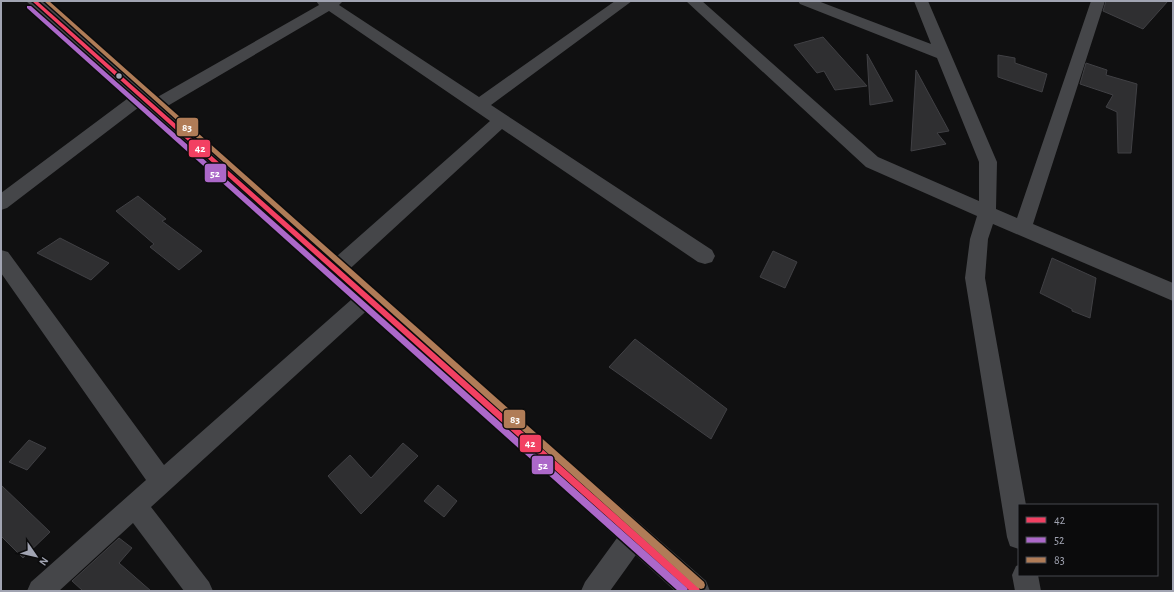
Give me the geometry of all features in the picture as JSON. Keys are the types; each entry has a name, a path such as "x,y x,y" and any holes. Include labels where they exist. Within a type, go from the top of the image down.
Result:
{"highway":[{"path":"34,1 696,591"}],"street":[{"path":"480,105 625,1"},
{"path":"693,1 872,162 987,213 1173,292"},
{"path":"806,1 944,55"},
{"path":"921,1 988,162 989,186 987,213 979,239 975,278 1018,531"},
{"path":"1023,227 1098,1"},
{"path":"1,203 147,102 330,2 501,120 705,256"},
{"path":"335,270 501,120"},
{"path":"1,258 162,482"},
{"path":"40,591 367,298"},
{"path":"135,506 200,591"},
{"path":"594,591 634,536"},
{"path":"1025,576 1028,591"}],"building":[{"path":"1106,1 1168,1 1143,29 1103,11"},
{"path":"823,37 867,86 835,90 824,71 817,73 794,45"},
{"path":"867,54 893,101 870,105"},
{"path":"998,55 1015,58 1015,63 1047,74 1042,92 998,77"},
{"path":"1086,63 1107,70 1106,75 1137,84 1131,153 1118,153 1117,112 1106,107 1113,95 1080,84"},
{"path":"916,70 949,131 937,133 946,144 911,151"},
{"path":"138,196 166,219 162,221 202,251 179,270 150,247 154,244 116,211"},
{"path":"60,238 109,263 91,280 37,253"},
{"path":"773,251 797,262 785,288 760,277"},
{"path":"1052,258 1096,278 1090,318 1072,311 1072,309 1040,293"},
{"path":"635,339 727,409 711,439 609,367"},
{"path":"29,440 46,448 27,470 9,462"},
{"path":"403,443 418,456 361,514 328,476 350,455 371,478"},
{"path":"1,485 50,532 23,558 1,536"},
{"path":"438,485 457,501 444,517 424,501"},
{"path":"119,538 132,548 119,563 151,591 83,591 72,581"}],"transit line":[{"name":"42","path":"34,1 696,591"},
{"name":"83","path":"46,1 701,585"},
{"name":"52","path":"29,7 684,591"}]}
